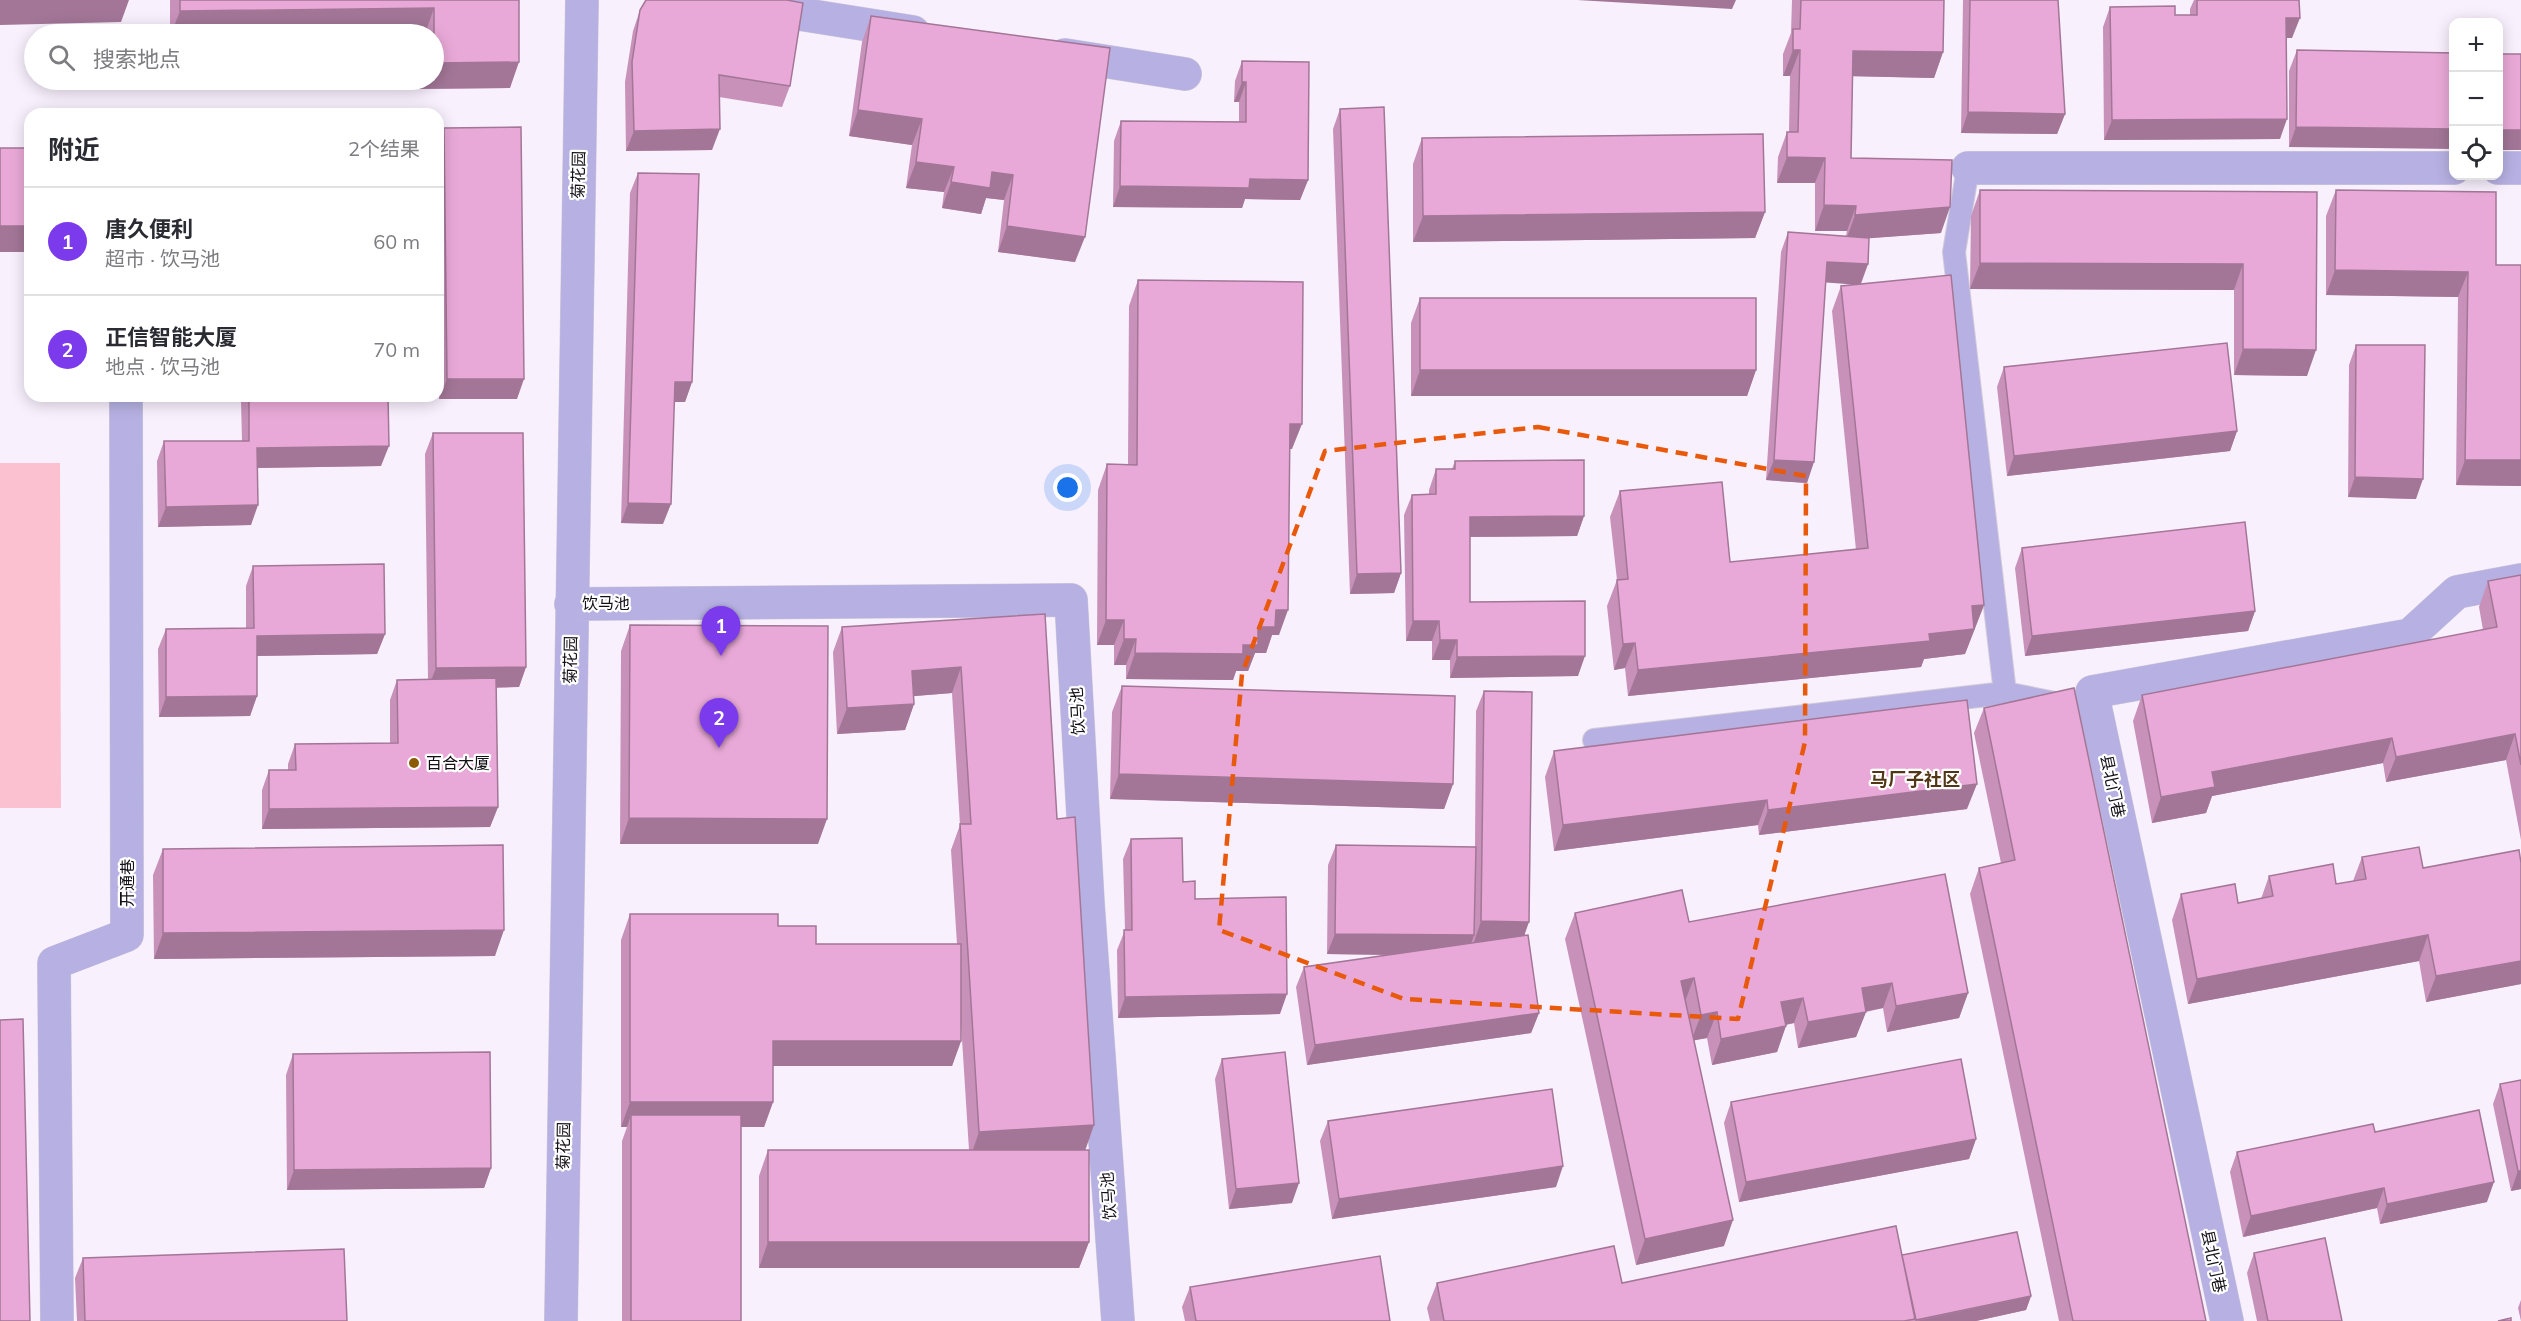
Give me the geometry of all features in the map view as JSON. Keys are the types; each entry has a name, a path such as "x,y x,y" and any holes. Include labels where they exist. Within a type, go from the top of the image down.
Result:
{"street":[{"name":"菊花园","path":"561,1321 582,0"},
{"path":"711,0 942,36"},
{"path":"1035,51 1185,74"},
{"path":"1968,168 2449,168"},
{"path":"2503,168 2521,168"},
{"name":"开通巷","path":"57,1321 54,963 127,934 126,402"},
{"name":"县北门巷","path":"2227,1321 2092,692 2410,635 2457,592 2521,580"},
{"name":"饮马池","path":"571,604 1071,600 1088,904 1118,1321"}],"lane":[{"path":"1968,168 1954,252 2005,693"},
{"path":"1594,740 2005,693 2097,711"}],"highlighted area":[{"path":"1538,427 1806,476 1805,742 1738,1019 1404,999 1219,930 1242,674 1325,451"}],"shaded area":[{"path":"0,463 60,463 61,808 0,808"}],"building":[{"path":"180,0 519,0 519,62 444,63 444,24 434,24 434,8 180,11"},
{"path":"646,0 787,0 803,3 790,86 719,75 720,129 634,131 632,62 640,10"},
{"path":"1801,0 1944,0 1943,52 1853,51 1851,158 1952,160 1950,207 1855,215 1856,206 1824,205 1825,158 1787,157 1787,132 1798,132 1800,50 1793,50 1793,29 1800,29"},
{"path":"1970,0 2058,0 2065,114 1968,112"},
{"path":"2197,0 2299,0 2300,18 2286,18 2287,119 2112,120 2110,7 2175,6 2175,15 2197,15"},
{"path":"871,16 1110,48 1085,237 1007,226 1013,175 992,172 990,188 951,182 954,167 916,162 922,119 858,110"},
{"path":"2297,50 2449,53 2449,129 2296,127"},
{"path":"2503,54 2521,54 2521,130 2503,130"},
{"path":"1242,61 1309,62 1308,180 1250,179 1249,188 1120,186 1121,121 1246,122 1246,82 1242,82"},
{"path":"1384,107 1401,573 1357,574 1340,109"},
{"path":"521,127 524,379 447,379 444,128"},
{"path":"1763,134 1765,212 1423,216 1422,138"},
{"path":"0,148 24,148 24,226 0,226"},
{"path":"638,173 699,174 692,382 675,382 671,504 628,503"},
{"path":"1980,190 2317,192 2316,350 2243,349 2243,264 1980,263"},
{"path":"2336,190 2496,192 2496,265 2521,265 2521,460 2465,460 2468,272 2335,270"},
{"path":"1788,232 1869,238 1868,264 1827,262 1814,462 1774,460"},
{"path":"1951,275 1984,605 1972,606 1974,629 1929,634 1930,641 1638,670 1635,643 1623,644 1617,580 1628,579 1620,491 1722,482 1730,562 1868,548 1841,286"},
{"path":"1138,280 1303,282 1302,424 1290,424 1288,610 1276,610 1275,627 1258,627 1258,645 1243,645 1243,654 1135,653 1136,639 1124,639 1124,620 1106,620 1107,464 1137,465"},
{"path":"1420,298 1756,298 1756,370 1420,370"},
{"path":"2227,343 2237,431 2014,456 2004,367"},
{"path":"2356,345 2425,345 2423,479 2355,477"},
{"path":"249,402 388,402 389,446 257,448 258,505 166,507 164,441 249,441"},
{"path":"433,433 523,433 526,667 436,668"},
{"path":"1584,460 1584,516 1470,517 1470,602 1585,601 1585,656 1457,657 1457,640 1440,640 1439,621 1413,621 1412,495 1436,494 1436,469 1455,469 1455,461"},
{"path":"2245,522 2255,611 2032,636 2022,548"},
{"path":"384,564 385,634 257,636 257,696 166,697 166,629 254,628 253,566"},
{"path":"2521,575 2521,765 2515,734 2396,757 2392,738 2212,772 2215,787 2161,797 2142,695 2497,627 2488,581"},
{"path":"1045,614 1057,819 1075,817 1094,1125 979,1132 960,824 971,824 961,667 912,671 914,704 847,708 842,627"},
{"path":"630,625 828,626 827,819 629,818"},
{"name":"百合大厦","path":"496,678 498,807 269,809 269,770 296,770 295,744 398,743 397,680"},
{"path":"1122,686 1455,696 1453,784 1119,774"},
{"path":"2074,688 2206,1321 2073,1321 1979,868 2015,860 1984,708"},
{"path":"1484,691 1532,692 1529,922 1481,921"},
{"path":"1967,700 1977,784 1768,810 1767,800 1563,825 1554,751"},
{"path":"1182,838 1183,882 1195,881 1195,899 1286,897 1287,994 1125,997 1124,930 1132,930 1131,839"},
{"path":"503,845 504,930 163,933 163,849"},
{"path":"1336,845 1476,847 1474,935 1335,934"},
{"path":"2419,847 2423,868 2519,850 2521,961 2436,976 2428,935 2197,979 2181,894 2235,884 2238,903 2273,896 2269,876 2333,864 2336,884 2366,879 2362,857"},
{"path":"1945,874 1968,993 1896,1006 1892,983 1862,988 1866,1012 1808,1022 1803,998 1781,1002 1786,1026 1721,1039 1717,1012 1701,1015 1694,978 1681,981 1733,1220 1645,1239 1575,913 1682,890 1689,922"},
{"path":"630,914 778,914 778,926 816,926 816,944 961,944 961,1041 773,1041 773,1102 630,1102"},
{"path":"1528,935 1539,1013 1315,1045 1304,967"},
{"path":"23,1019 30,1321 0,1321 0,1020"},
{"path":"490,1052 491,1168 294,1170 293,1054"},
{"path":"1285,1052 1299,1183 1236,1189 1222,1059"},
{"path":"1961,1059 1976,1139 1746,1182 1731,1102"},
{"path":"2521,1080 2521,1171 2518,1171 2500,1084"},
{"path":"1552,1089 1563,1166 1339,1199 1328,1121"},
{"path":"2479,1110 2494,1182 2387,1204 2384,1188 2251,1216 2237,1152 2373,1124 2375,1132"},
{"path":"631,1115 741,1115 741,1321 631,1321"},
{"path":"768,1150 1089,1150 1089,1242 768,1242"},
{"path":"1896,1226 1915,1319 1904,1321 1444,1321 1437,1283 1614,1246 1622,1283"},
{"path":"2017,1232 2031,1296 1916,1320 1902,1255"},
{"path":"2325,1238 2342,1321 2268,1321 2254,1253"},
{"path":"344,1249 347,1321 85,1321 83,1258"},
{"path":"1380,1256 1390,1321 1196,1321 1190,1287"}],"place":[{"name":"唐久便利","path":"721,656"},
{"name":"正信智能大厦","path":"719,748"},
{"name":"百合大厦","path":"414,763"}],"district":[{"name":"马厂子社区","path":"1915,780"}]}
